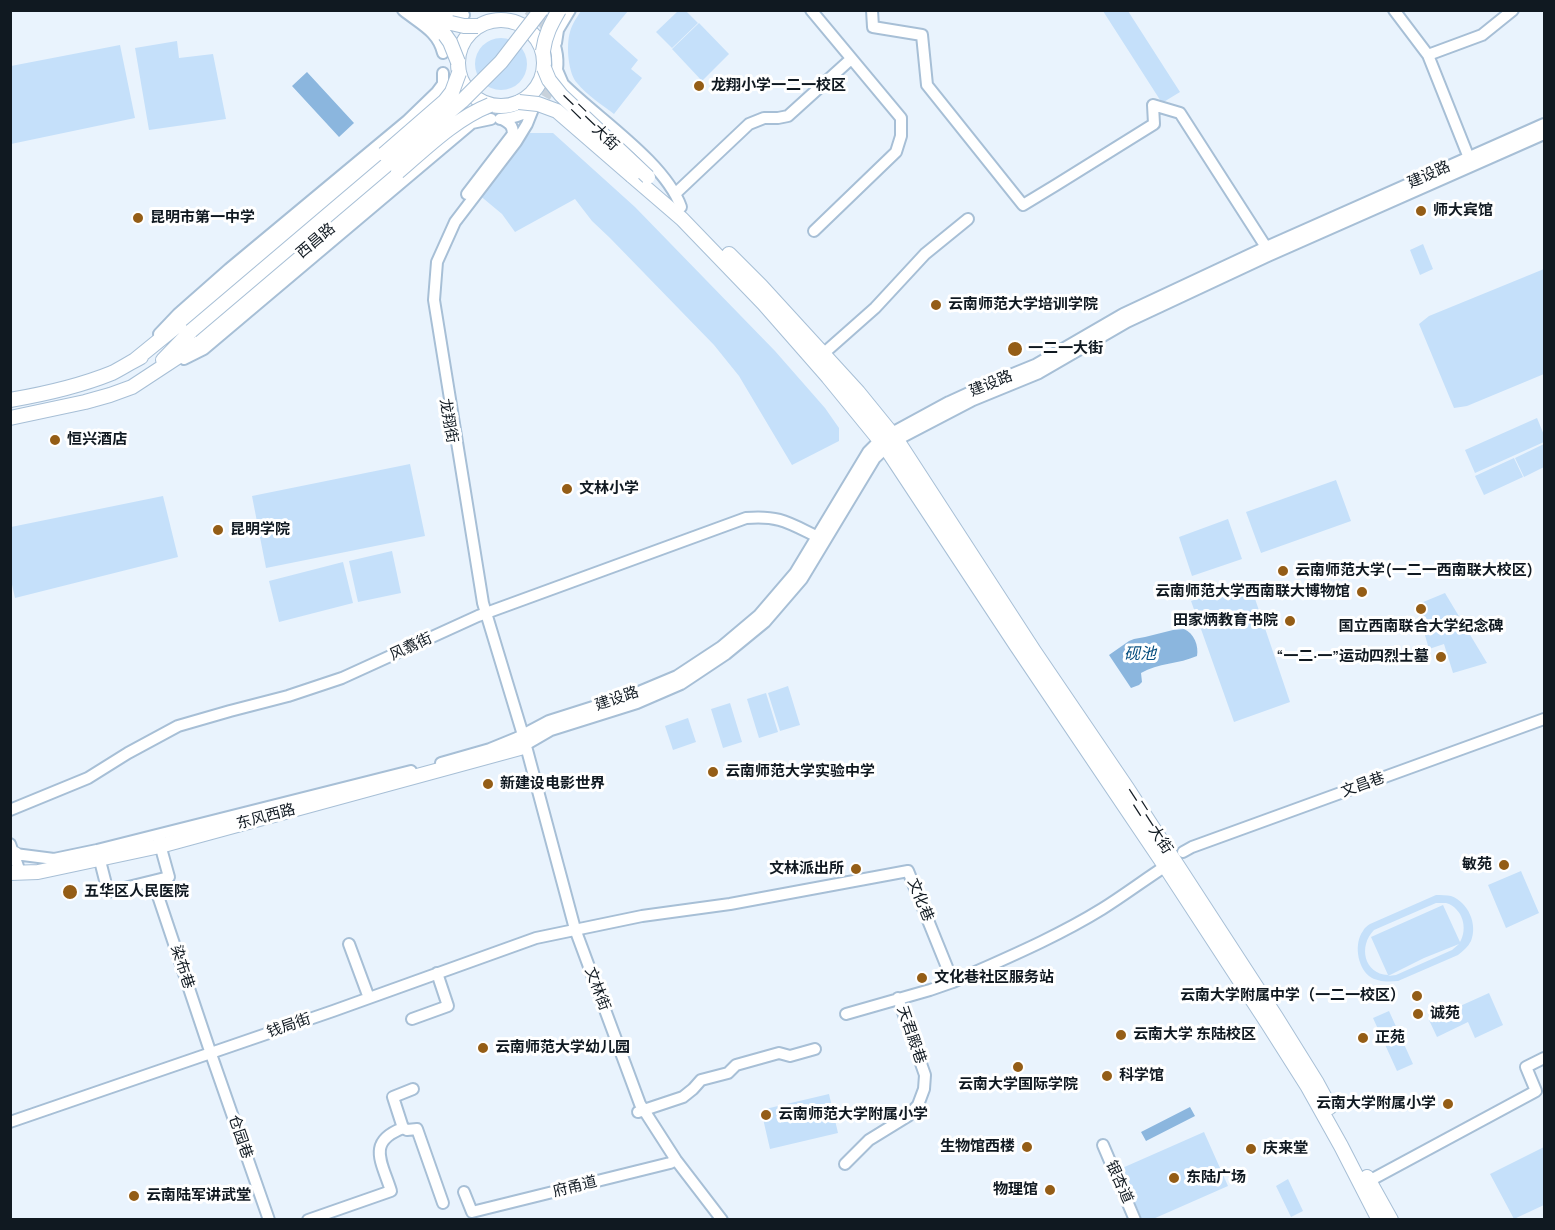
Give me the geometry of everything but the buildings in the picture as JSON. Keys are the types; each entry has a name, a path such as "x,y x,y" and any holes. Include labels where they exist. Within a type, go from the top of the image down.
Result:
{"main road":[{"path":"418,10 453,26 478,26"},
{"path":"432,10 453,26"},
{"path":"505,19 521,14 525,10"},
{"name":"西昌路","path":"144,379 191,331 462,100 501,62 541,10"},
{"path":"453,26 450,42 462,83 491,115 526,99 552,73 550,50 545,38 560,10"},
{"path":"459,67 461,43 467,34 494,19 521,23 550,50"},
{"name":"西昌路","path":"135,360 445,101 453,92 459,67"},
{"name":"一二一大街","path":"552,73 549,80 561,95 681,207 761,286 858,392 1121,778 1174,860 1317,1083 1391,1220"},
{"name":"一二一大街","path":"519,102 538,104 557,111 682,219 765,304 828,377 889,440"},
{"name":"西昌路","path":"10,418 85,402 132,387 199,343 257,291 463,119 477,110 491,115"},
{"name":"西昌路","path":"10,400 95,380 191,331"},
{"name":"东风西路","path":"15,872 38,872 521,742"},
{"name":"一二一大街","path":"1174,860 1308,1087 1379,1220"}],"street":[{"path":"404,10 440,41 453,26"},
{"path":"550,50 570,10"},
{"path":"811,10 901,118 901,136 896,152 814,231"},
{"path":"872,10 873,27 922,35 927,86 1023,204 1155,124 1153,105 1180,113 1266,247"},
{"path":"1394,10 1428,55 1469,158"},
{"path":"1428,55 1482,35 1513,10"},
{"path":"135,360 178,314 407,121 437,92 445,78 453,26"},
{"path":"550,34 550,50"},
{"path":"676,193 749,124 764,118 789,116 851,59"},
{"path":"552,73 646,158 676,193 681,207"},
{"name":"龙翔街","path":"482,614 481,591 434,300 437,262 455,222 516,142 533,108 521,116 491,115"},
{"path":"144,379 204,349 472,123 491,115"},
{"name":"龙翔街","path":"491,115 510,124 513,134 449,218 429,263 428,302 479,604 521,742"},
{"name":"建设路","path":"521,742 549,721 634,694 676,676 721,647 759,615 795,573 868,452 949,402 1035,365 1123,314 1266,247 1545,124"},
{"name":"建设路","path":"521,742 551,730 637,703 681,684 726,654 765,622 802,579 875,458 889,440 973,400 1039,373 1127,322 1268,256 1545,134"},
{"path":"823,354 875,308 926,254 968,219"},
{"name":"风翥街","path":"10,810 88,778 178,726 288,696 342,678 482,614 746,518 779,519 818,537"},
{"name":"文昌巷","path":"1174,860 1192,847 1545,719"},
{"name":"文林街","path":"521,742 571,930 641,1111 714,1220"},
{"path":"98,855 108,892 153,881 169,877 159,840"},
{"path":"12,851 15,872"},
{"name":"东风西路","path":"12,851 54,859 98,855"},
{"path":"953,982 1039,944 1103,908 1174,860"},
{"name":"文化巷","path":"571,930 642,916 730,904 908,871 953,982"},
{"name":"染布巷","path":"153,881 211,1054"},
{"name":"钱局街","path":"10,1122 211,1054 536,938 571,930"},
{"path":"349,944 369,998"},
{"path":"412,1019 448,1006 437,973"},
{"name":"天君殿巷","path":"845,1164 869,1140 908,1116 918,1105 924,1089 925,1075 898,998 953,982"},
{"path":"846,1014 898,998"},
{"path":"641,1111 683,1096 701,1080 728,1073 736,1065 779,1053 790,1056 815,1049"},
{"name":"仓园巷","path":"211,1054 269,1220"},
{"path":"1369,1181 1536,1091 1526,1067 1545,1058"},
{"path":"403,1128 393,1097 413,1089"},
{"path":"308,1220 391,1191 380,1155 380,1146 384,1138 403,1128 417,1129 443,1203"},
{"name":"银杏道","path":"1103,1145 1135,1220"},
{"name":"文林街","path":"673,1161 722,1220"},
{"name":"府甬道","path":"464,1192 472,1212 673,1161"}],"shaded area":[{"path":"581,11 628,11 609,34 638,60 631,69 642,78 614,114 585,92 572,73 568,51 569,38 572,26"},
{"path":"678,11 686,11 698,23 672,48 656,32"},
{"path":"1103,11 1128,11 1180,92 1162,103"},
{"path":"699,23 729,54 702,81 672,49"},
{"path":"501,38 511,40 519,46 525,54 527,64 525,74 519,82 511,88 501,90 491,88 483,82 477,74 475,64 477,54 483,46 491,40"},
{"path":"177,41 179,58 213,54 226,119 149,130 135,48"},
{"path":"120,45 135,118 11,144 11,66"},
{"path":"530,133 553,133 635,207 775,351 825,408 839,428 839,441 792,465 739,376 714,345 592,221 575,199 515,232 502,214 478,194"},
{"path":"1423,244 1433,269 1420,275 1410,250"},
{"path":"1544,269 1544,374 1467,406 1454,408 1419,324 1429,316"},
{"path":"1537,418 1544,435 1544,442 1475,473 1465,450"},
{"path":"1544,444 1544,467 1524,477 1515,458"},
{"path":"1514,458 1523,477 1484,495 1475,476"},
{"path":"410,464 425,536 266,568 252,496"},
{"path":"1336,480 1351,521 1261,553 1246,512"},
{"path":"163,496 178,557 15,598 11,580 11,527"},
{"path":"1228,519 1242,559 1192,576 1179,537"},
{"path":"392,551 401,593 358,602 349,561"},
{"path":"343,562 353,603 279,622 269,581"},
{"path":"1249,581 1290,702 1234,722 1191,601"},
{"path":"1445,593 1487,663 1453,673 1444,644 1429,649 1416,605"},
{"path":"788,686 800,725 780,731 768,693"},
{"path":"766,693 778,732 759,738 747,699"},
{"path":"730,703 742,742 723,748 711,709"},
{"path":"688,718 696,742 673,750 665,726"},
{"path":"1521,871 1539,913 1506,928 1488,885"},
{"path":"1436,895 1448,895 1467,908 1472,921 1473,934 1471,941 1458,955 1398,981 1383,981 1369,976 1359,961 1358,942 1364,929 1370,924","holes":["1436,903 1446,903 1460,914 1464,925 1460,942 1443,905 1371,937 1388,975 1373,970 1365,951 1369,936 1374,930","1459,944 1452,950 1396,975 1388,976"]},
{"path":"1489,993 1503,1025 1475,1038 1468,1022 1437,1037 1429,1020"},
{"path":"1389,1011 1413,1064 1397,1071 1373,1018"},
{"path":"829,1094 838,1133 770,1149 761,1110"},
{"name":"东陆广场","path":"1204,1132 1228,1186 1153,1219 1142,1219 1120,1169"},
{"path":"1544,1147 1544,1205 1514,1219 1490,1174"},
{"path":"1288,1179 1303,1211 1291,1217 1276,1186"}],"water":[{"path":"307,72 354,123 339,137 292,86"},
{"name":"砚池","path":"1184,629 1195,640 1197,656 1161,665 1141,673 1142,682 1131,688 1109,655 1134,639"},
{"path":"1190,1107 1195,1116 1146,1141 1141,1132"}],"tunnel":[{"path":"528,10 543,23 550,34"},
{"path":"535,108 545,98 555,80"}],"place":[{"name":"龙翔小学一二一校区","path":"699,86"},
{"name":"师大宾馆","path":"1421,211"},
{"name":"昆明市第一中学","path":"138,218"},
{"name":"云南师范大学培训学院","path":"936,305"},
{"name":"一二一大街","path":"1015,349"},
{"name":"恒兴酒店","path":"55,440"},
{"name":"文林小学","path":"567,489"},
{"name":"昆明学院","path":"218,530"},
{"name":"云南师范大学(一二一西南联大校区)","path":"1283,571"},
{"name":"云南师范大学西南联大博物馆","path":"1362,592"},
{"name":"国立西南联合大学纪念碑","path":"1421,609"},
{"name":"田家炳教育书院","path":"1290,621"},
{"name":"“一二·一”运动四烈士墓","path":"1441,657"},
{"name":"云南师范大学实验中学","path":"713,772"},
{"name":"新建设电影世界","path":"488,784"},
{"name":"敏苑","path":"1504,865"},
{"name":"文林派出所","path":"856,869"},
{"name":"五华区人民医院","path":"70,892"},
{"name":"文化巷社区服务站","path":"922,978"},
{"name":"云南大学附属中学（一二一校区）","path":"1417,996"},
{"name":"诚苑","path":"1418,1014"},
{"name":"云南大学 东陆校区","path":"1121,1035"},
{"name":"正苑","path":"1363,1038"},
{"name":"云南师范大学幼儿园","path":"483,1048"},
{"name":"云南大学国际学院","path":"1018,1067"},
{"name":"科学馆","path":"1107,1076"},
{"name":"云南大学附属小学","path":"1448,1104"},
{"name":"云南师范大学附属小学","path":"766,1115"},
{"name":"生物馆西楼","path":"1027,1147"},
{"name":"庆来堂","path":"1251,1149"},
{"name":"东陆广场","path":"1174,1178"},
{"name":"物理馆","path":"1050,1190"},
{"name":"云南陆军讲武堂","path":"134,1196"}]}
